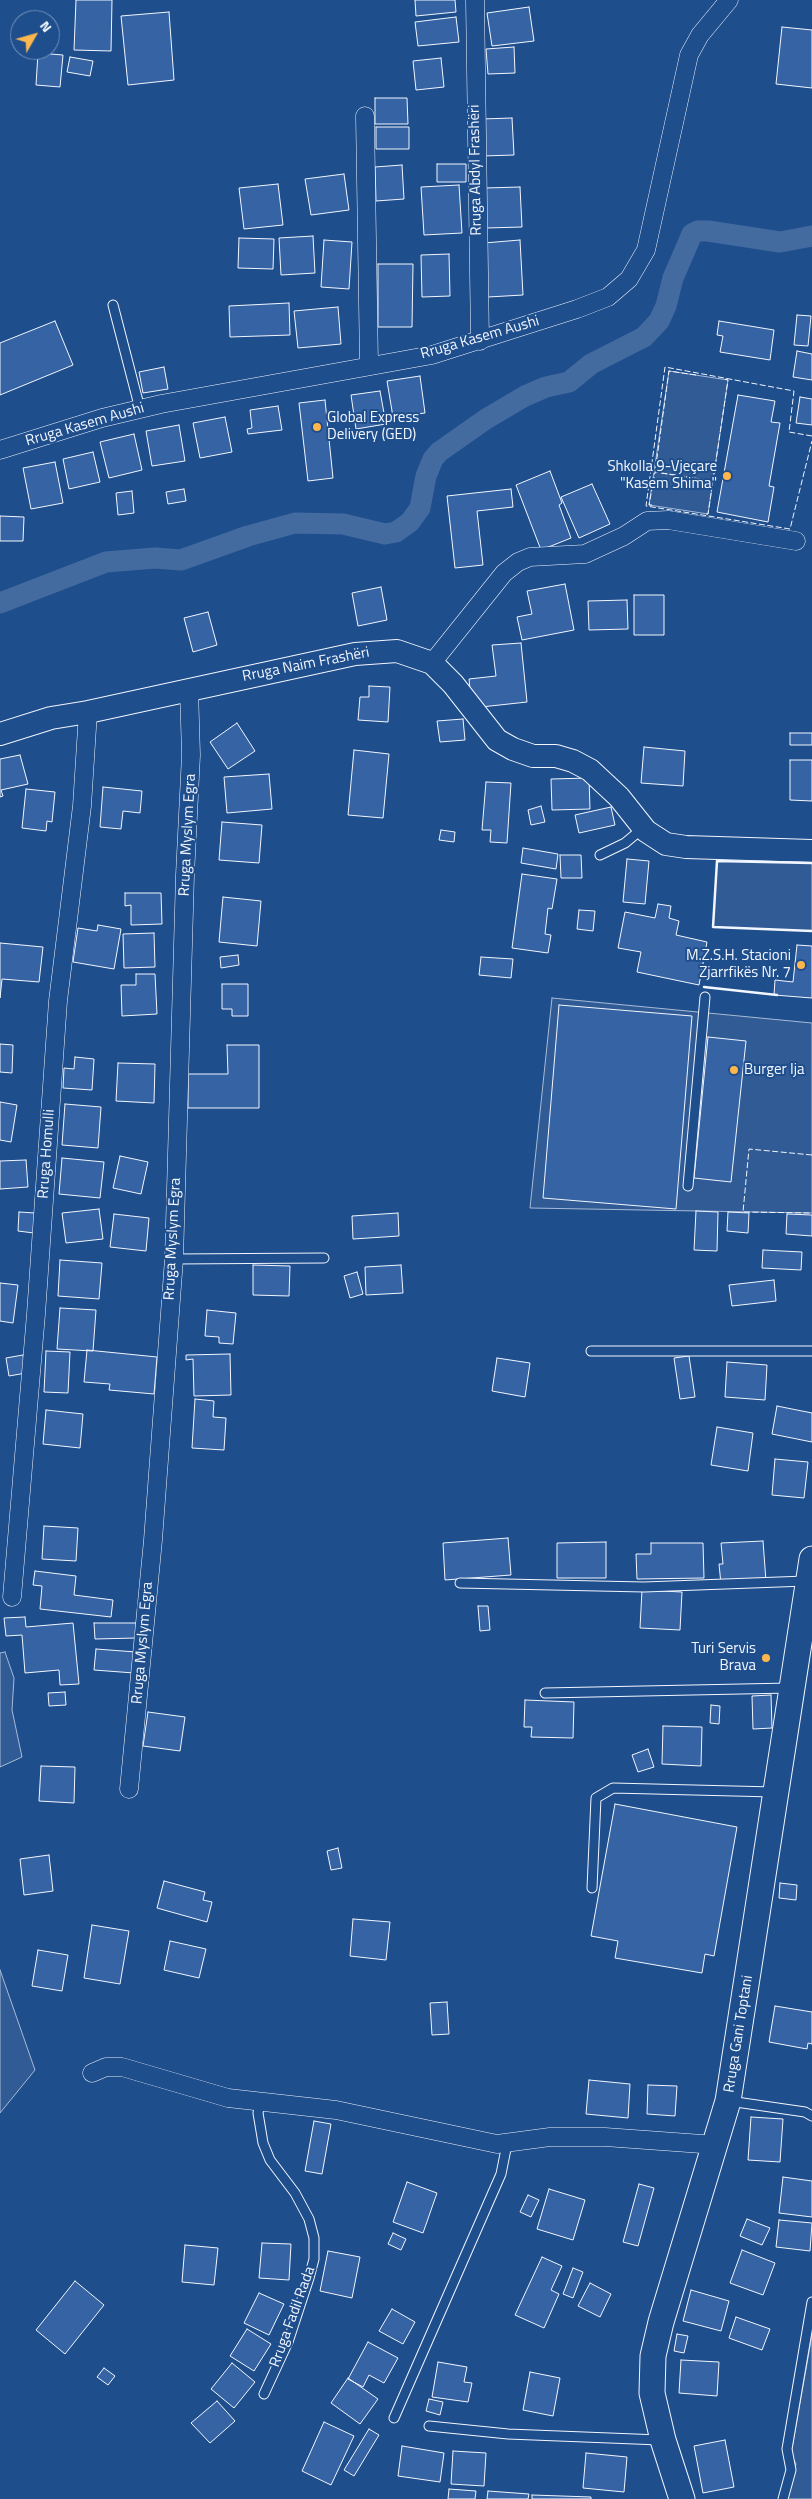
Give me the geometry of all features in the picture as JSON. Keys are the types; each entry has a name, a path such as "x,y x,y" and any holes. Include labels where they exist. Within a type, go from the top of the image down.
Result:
{"main road":[{"name":"Rruga Gani Toptani","path":"682,2499 663,2440 652,2393 653,2356 660,2322 728,2101 810,1570"}],"street":[{"name":"Rruga Abdyl Frashëri","path":"475,0 480,341"},
{"name":"Rruga Kasem Aushi","path":"0,450 102,418 140,409 369,365 432,355 480,341 608,297 629,278 646,250 689,54 700,35 729,0"},
{"path":"365,116 369,365"},
{"path":"432,663 504,573 518,562 530,557 585,554 624,536 647,521 668,520 796,541"},
{"name":"Rruga Naim Frashëri","path":"0,734 51,718 88,712 355,654 397,651 432,663 453,684 493,737 513,749 533,756 556,756 573,760 590,770 619,797 642,828 666,844 686,847 812,850"},
{"name":"Rruga Myslym Egra","path":"130,1789 153,1540 174,1259 185,875 191,755 189,689"},
{"name":"Rruga Homulli","path":"12,1598 36,1314 58,1001 82,806 88,712"},
{"path":"92,2073 106,2067 122,2067 228,2098 336,2110 483,2142 507,2144 550,2137 605,2137 716,2145"}],"lane":[{"path":"113,305 140,409"},
{"path":"600,855 625,843 642,828"},
{"path":"688,1186 705,997"},
{"path":"174,1259 324,1258"},
{"path":"591,1351 812,1351"},
{"path":"460,1583 644,1586 810,1570"},
{"path":"545,1693 792,1688"},
{"path":"592,1888 596,1798 612,1788 776,1792"},
{"path":"728,2101 805,2112 812,2116"},
{"name":"Rruga Fadil Rada","path":"260,2103 258,2112 264,2143 270,2160 295,2194 309,2219 314,2238 314,2259 304,2295 288,2342 264,2394"},
{"path":"394,2418 501,2174 507,2144"},
{"path":"783,2499 791,2470 787,2449 812,2302"},
{"path":"429,2426 508,2434 644,2442 663,2440"}],"shaded area":[{"path":"669,371 728,380 708,514 649,505"},
{"path":"717,861 812,863 812,931 713,927"},
{"path":"552,998 812,1023 812,1213 530,1208"},
{"path":"5,1652 14,1678 12,1710 22,1757 0,1767 0,1653"},
{"path":"0,1970 35,2070 0,2113"},
{"path":"812,2335 812,2499 788,2499 796,2464 791,2454"}],"building":[{"path":"76,0 112,0 111,51 74,50"},
{"path":"415,0 455,0 456,12 416,16"},
{"path":"529,7 534,41 492,46 487,13"},
{"path":"169,12 174,80 128,85 121,16"},
{"path":"456,17 459,42 418,46 415,22"},
{"path":"782,27 812,30 812,88 776,84"},
{"path":"514,47 515,73 488,74 486,49"},
{"path":"60,55 63,55 60,87 36,85 38,60 60,60"},
{"path":"70,57 93,61 90,76 67,72"},
{"path":"441,58 444,87 416,90 413,61"},
{"path":"375,98 407,98 408,124 375,124"},
{"path":"512,118 514,155 482,156 481,119"},
{"path":"376,127 409,127 409,149 376,149"},
{"path":"437,164 466,164 466,182 437,182"},
{"path":"402,165 404,199 376,201 375,167"},
{"path":"344,174 349,210 311,215 305,179"},
{"path":"278,184 283,225 244,229 239,188"},
{"path":"459,185 462,233 424,235 421,187"},
{"path":"520,187 522,227 486,228 485,188"},
{"path":"313,236 315,273 281,275 279,238"},
{"path":"239,238 274,239 273,269 238,268"},
{"path":"324,240 352,242 349,289 321,287"},
{"path":"520,240 523,295 488,297 484,243"},
{"path":"449,254 450,296 422,297 421,255"},
{"path":"378,264 413,264 412,327 378,327"},
{"path":"289,303 290,335 230,337 229,306"},
{"path":"338,307 341,344 298,348 294,311"},
{"path":"797,315 811,316 808,346 794,345"},
{"path":"55,321 73,365 0,395 0,343"},
{"path":"719,321 774,330 770,360 720,352 723,336 717,335"},
{"path":"797,351 812,354 812,380 793,377"},
{"path":"164,367 168,389 143,393 139,372"},
{"path":"420,376 425,413 393,417 387,381"},
{"path":"380,391 386,424 356,429 351,395"},
{"path":"738,395 775,401 771,422 780,423 769,486 774,487 768,522 717,512"},
{"path":"800,397 812,399 812,425 796,423"},
{"path":"325,400 333,478 308,481 299,403"},
{"path":"278,406 282,430 248,434 247,429 252,428 250,410"},
{"path":"225,417 232,452 200,458 193,423"},
{"path":"179,425 185,461 152,466 146,431"},
{"path":"134,434 142,470 109,478 100,442"},
{"path":"93,452 100,482 69,489 63,459"},
{"path":"55,462 63,503 31,509 23,468"},
{"path":"550,471 562,503 559,505 571,538 541,550 516,485"},
{"path":"592,484 610,524 579,538 561,497"},
{"path":"184,489 186,501 168,504 166,492"},
{"path":"511,489 513,507 477,511 483,565 455,568 447,496"},
{"path":"132,491 134,513 118,515 116,493"},
{"path":"0,516 24,517 23,541 0,541"},
{"path":"565,584 574,630 522,640 517,617 532,614 527,591"},
{"path":"381,587 387,620 358,626 352,593"},
{"path":"634,595 664,595 664,635 634,635"},
{"path":"627,600 628,629 589,630 588,601"},
{"path":"208,612 217,645 193,652 184,618"},
{"path":"521,643 527,702 472,708 469,679 496,676 492,645"},
{"path":"369,686 390,687 388,722 358,720 360,697 369,697"},
{"path":"463,719 465,740 440,742 437,721"},
{"path":"237,723 255,751 228,769 210,742"},
{"path":"790,733 812,733 812,745 790,745"},
{"path":"644,747 685,751 683,786 641,783"},
{"path":"354,750 389,754 383,818 348,815"},
{"path":"20,755 28,784 1,790 3,796 0,797 0,759"},
{"path":"790,760 812,760 812,801 790,800"},
{"path":"269,774 272,809 227,813 224,777"},
{"path":"589,778 590,809 552,810 551,779"},
{"path":"486,782 511,783 507,843 490,842 491,830 482,830"},
{"path":"103,787 142,791 140,813 123,811 121,829 100,827"},
{"path":"26,789 55,792 52,822 47,821 46,831 22,828"},
{"path":"541,806 545,822 531,825 528,810"},
{"path":"611,807 615,825 579,833 575,815"},
{"path":"222,822 262,825 259,863 219,860"},
{"path":"441,830 455,832 454,842 439,840"},
{"path":"523,848 558,854 556,869 521,863"},
{"path":"560,855 581,855 582,878 561,878"},
{"path":"627,859 649,861 645,904 623,902"},
{"path":"522,874 557,879 552,909 548,908 545,934 551,935 548,953 512,948"},
{"path":"125,893 161,893 162,924 131,925 131,905 125,906"},
{"path":"223,897 261,901 257,946 219,942"},
{"path":"658,904 671,906 669,918 679,921 676,935 707,942 699,985 637,972 641,952 618,948 625,912 655,918"},
{"path":"579,910 595,911 593,931 577,929"},
{"path":"98,925 121,929 114,969 73,962 78,928 97,931"},
{"path":"154,933 155,967 124,968 123,934"},
{"path":"0,943 43,947 39,982 2,979 0,998"},
{"path":"797,945 812,946 812,998 774,995 775,980 793,982"},
{"path":"238,955 239,965 221,968 220,957"},
{"path":"481,957 513,959 511,978 479,975"},
{"path":"136,974 155,974 157,1014 122,1016 121,985 136,985"},
{"path":"222,984 248,984 248,1016 232,1016 232,1009 222,1009"},
{"path":"559,1005 692,1016 676,1209 543,1198"},
{"path":"708,1037 746,1041 731,1182 694,1178"},
{"path":"0,1044 13,1045 12,1073 0,1072"},
{"path":"227,1045 259,1045 259,1108 188,1108 188,1074 228,1074"},
{"path":"75,1057 94,1059 92,1090 63,1088 64,1068 74,1069"},
{"path":"118,1063 155,1064 154,1103 116,1101"},
{"path":"0,1102 17,1105 11,1142 0,1140"},
{"path":"65,1104 101,1107 98,1148 62,1145"},
{"path":"120,1156 148,1162 141,1194 113,1188"},
{"path":"62,1158 104,1162 100,1198 59,1194"},
{"path":"26,1160 28,1187 0,1189 0,1161"},
{"path":"99,1209 103,1239 66,1243 62,1213"},
{"path":"696,1211 718,1212 717,1251 694,1250"},
{"path":"19,1212 35,1213 34,1233 18,1231"},
{"path":"728,1212 749,1213 748,1233 727,1231"},
{"path":"398,1213 399,1236 353,1239 352,1216"},
{"path":"114,1214 149,1218 146,1251 110,1247"},
{"path":"787,1214 812,1215 812,1236 786,1234"},
{"path":"763,1250 802,1252 801,1270 762,1268"},
{"path":"60,1260 102,1263 99,1299 58,1296"},
{"path":"253,1265 290,1266 289,1296 253,1295"},
{"path":"401,1265 403,1293 366,1295 365,1267"},
{"path":"357,1272 363,1294 350,1298 344,1276"},
{"path":"774,1280 776,1301 732,1306 729,1285"},
{"path":"0,1283 18,1285 13,1323 0,1321"},
{"path":"60,1308 96,1310 93,1351 57,1349"},
{"path":"207,1310 236,1313 233,1344 219,1343 219,1337 205,1336"},
{"path":"87,1350 157,1357 154,1394 109,1390 110,1384 84,1382"},
{"path":"46,1351 70,1352 68,1393 44,1392"},
{"path":"230,1354 231,1395 194,1396 193,1359 186,1360 186,1355"},
{"path":"23,1355 26,1373 9,1376 6,1358"},
{"path":"689,1356 695,1397 680,1399 674,1358"},
{"path":"497,1358 530,1363 525,1397 492,1391"},
{"path":"727,1362 767,1365 765,1400 725,1397"},
{"path":"195,1399 214,1401 213,1417 226,1418 224,1450 192,1448"},
{"path":"777,1406 812,1413 812,1442 772,1434"},
{"path":"46,1410 83,1414 80,1448 43,1444"},
{"path":"717,1427 753,1433 748,1471 711,1465"},
{"path":"775,1459 808,1462 804,1498 772,1495"},
{"path":"44,1526 78,1528 76,1561 42,1559"},
{"path":"508,1538 511,1575 445,1580 443,1543"},
{"path":"763,1541 766,1581 721,1584 719,1564 723,1564 721,1543"},
{"path":"606,1542 606,1578 557,1578 557,1543"},
{"path":"651,1543 703,1543 704,1578 637,1579 636,1554 651,1554"},
{"path":"35,1571 76,1576 74,1595 113,1600 111,1617 40,1609 42,1586 33,1585"},
{"path":"642,1590 682,1592 680,1630 640,1628"},
{"path":"478,1606 488,1606 490,1630 480,1631"},
{"path":"25,1617 26,1627 73,1623 79,1684 60,1685 59,1670 25,1673 22,1635 6,1636 4,1618"},
{"path":"94,1623 136,1623 136,1638 95,1639"},
{"path":"96,1649 136,1652 134,1673 94,1670"},
{"path":"65,1692 66,1705 49,1706 48,1693"},
{"path":"771,1695 772,1728 753,1729 752,1696"},
{"path":"525,1700 574,1702 573,1738 531,1737 532,1727 524,1727"},
{"path":"711,1705 720,1706 719,1724 710,1723"},
{"path":"148,1712 185,1717 180,1751 143,1746"},
{"path":"663,1726 702,1727 701,1766 662,1764"},
{"path":"648,1749 654,1767 638,1772 632,1755"},
{"path":"41,1766 75,1767 74,1803 39,1801"},
{"path":"615,1804 737,1827 714,1956 705,1954 702,1973 615,1958 618,1941 591,1936"},
{"path":"338,1848 342,1868 331,1870 327,1851"},
{"path":"49,1855 53,1891 24,1895 20,1859"},
{"path":"164,1881 205,1892 203,1900 212,1902 207,1922 157,1908"},
{"path":"780,1883 797,1885 796,1900 779,1898"},
{"path":"353,1919 390,1922 386,1960 350,1956"},
{"path":"92,1925 129,1931 120,1984 84,1978"},
{"path":"170,1941 206,1949 199,1978 164,1970"},
{"path":"38,1950 68,1955 62,1991 32,1986"},
{"path":"447,2002 449,2034 432,2035 430,2003"},
{"path":"775,2006 812,2012 812,2044 808,2043 807,2049 769,2042"},
{"path":"589,2080 630,2084 628,2118 586,2114"},
{"path":"648,2085 677,2086 675,2116 647,2114"},
{"path":"751,2117 783,2119 780,2162 748,2160"},
{"path":"314,2121 331,2124 322,2174 305,2171"},
{"path":"783,2177 812,2181 812,2217 779,2213"},
{"path":"407,2182 437,2193 423,2233 393,2222"},
{"path":"639,2184 654,2188 638,2246 623,2242"},
{"path":"549,2189 585,2200 573,2240 537,2229"},
{"path":"528,2195 539,2200 531,2217 520,2212"},
{"path":"747,2219 770,2228 762,2245 740,2236"},
{"path":"779,2220 812,2223 810,2251 776,2247"},
{"path":"393,2233 406,2239 401,2250 388,2244"},
{"path":"262,2243 291,2244 289,2280 259,2278"},
{"path":"185,2245 218,2248 214,2285 182,2282"},
{"path":"742,2250 775,2263 763,2295 730,2283"},
{"path":"328,2251 360,2257 352,2298 320,2291"},
{"path":"542,2257 562,2266 551,2290 559,2294 544,2328 515,2315"},
{"path":"573,2268 583,2272 573,2298 563,2294"},
{"path":"75,2281 104,2305 65,2354 36,2330"},
{"path":"590,2283 611,2294 600,2317 578,2306"},
{"path":"691,2290 729,2301 721,2331 683,2321"},
{"path":"259,2293 284,2304 269,2335 244,2323"},
{"path":"392,2309 415,2322 403,2344 379,2331"},
{"path":"736,2317 770,2329 762,2350 729,2338"},
{"path":"247,2329 271,2344 254,2371 230,2356"},
{"path":"677,2334 688,2336 684,2353 674,2351"},
{"path":"368,2342 398,2358 384,2383 369,2375 363,2387 348,2379"},
{"path":"681,2360 719,2362 717,2396 679,2393"},
{"path":"438,2362 467,2367 464,2382 472,2383 468,2402 432,2397"},
{"path":"232,2363 255,2382 234,2408 211,2389"},
{"path":"104,2368 115,2376 108,2385 97,2377"},
{"path":"530,2372 560,2378 553,2416 523,2410"},
{"path":"348,2378 378,2399 360,2424 331,2403"},
{"path":"429,2399 443,2402 440,2415 426,2411"},
{"path":"217,2401 235,2421 210,2443 191,2423"},
{"path":"324,2422 354,2436 331,2485 302,2471"},
{"path":"369,2429 379,2435 354,2476 344,2470"},
{"path":"725,2440 734,2487 703,2493 694,2446"},
{"path":"402,2446 444,2453 440,2482 398,2476"},
{"path":"453,2451 486,2453 484,2486 451,2484"},
{"path":"586,2453 627,2457 624,2492 583,2488"},
{"path":"449,2489 476,2491 475,2499 448,2499"},
{"path":"488,2491 529,2494 528,2499 487,2499"},
{"path":"532,2495 591,2497 591,2499 532,2499"}],"waterway":[{"path":"0,603 106,562 155,558 181,560 248,536 295,523 343,524 385,534 396,532 410,522 420,508 426,476 433,459 439,452 486,419 525,396 546,387 569,382 591,364 644,337 659,321 666,306 673,278 692,234 698,231 708,231 780,242 812,236"}],"fence":[{"path":"812,436 789,432 794,391 665,367 646,506 790,529 812,441"},
{"path":"696,375 669,371 655,472 713,481"},
{"path":"706,514 708,514 728,380 725,379"},
{"path":"652,505 649,505 655,472 713,481"},
{"path":"812,1155 749,1149 743,1212 812,1213"}],"wall":[{"path":"812,863 717,861 713,927 812,931"},
{"path":"704,987 777,995"}],"place":[{"name":"Global Express Delivery (GED)","path":"317,427"},
{"name":"Shkolla 9-Vjeçare \"Kasem Shima\"","path":"727,476"},
{"name":"M.Z.S.H. Stacioni Zjarrfikës Nr. 7","path":"801,965"},
{"name":"Burger Ija","path":"734,1070"},
{"name":"Turi Servis Brava","path":"766,1658"}]}
